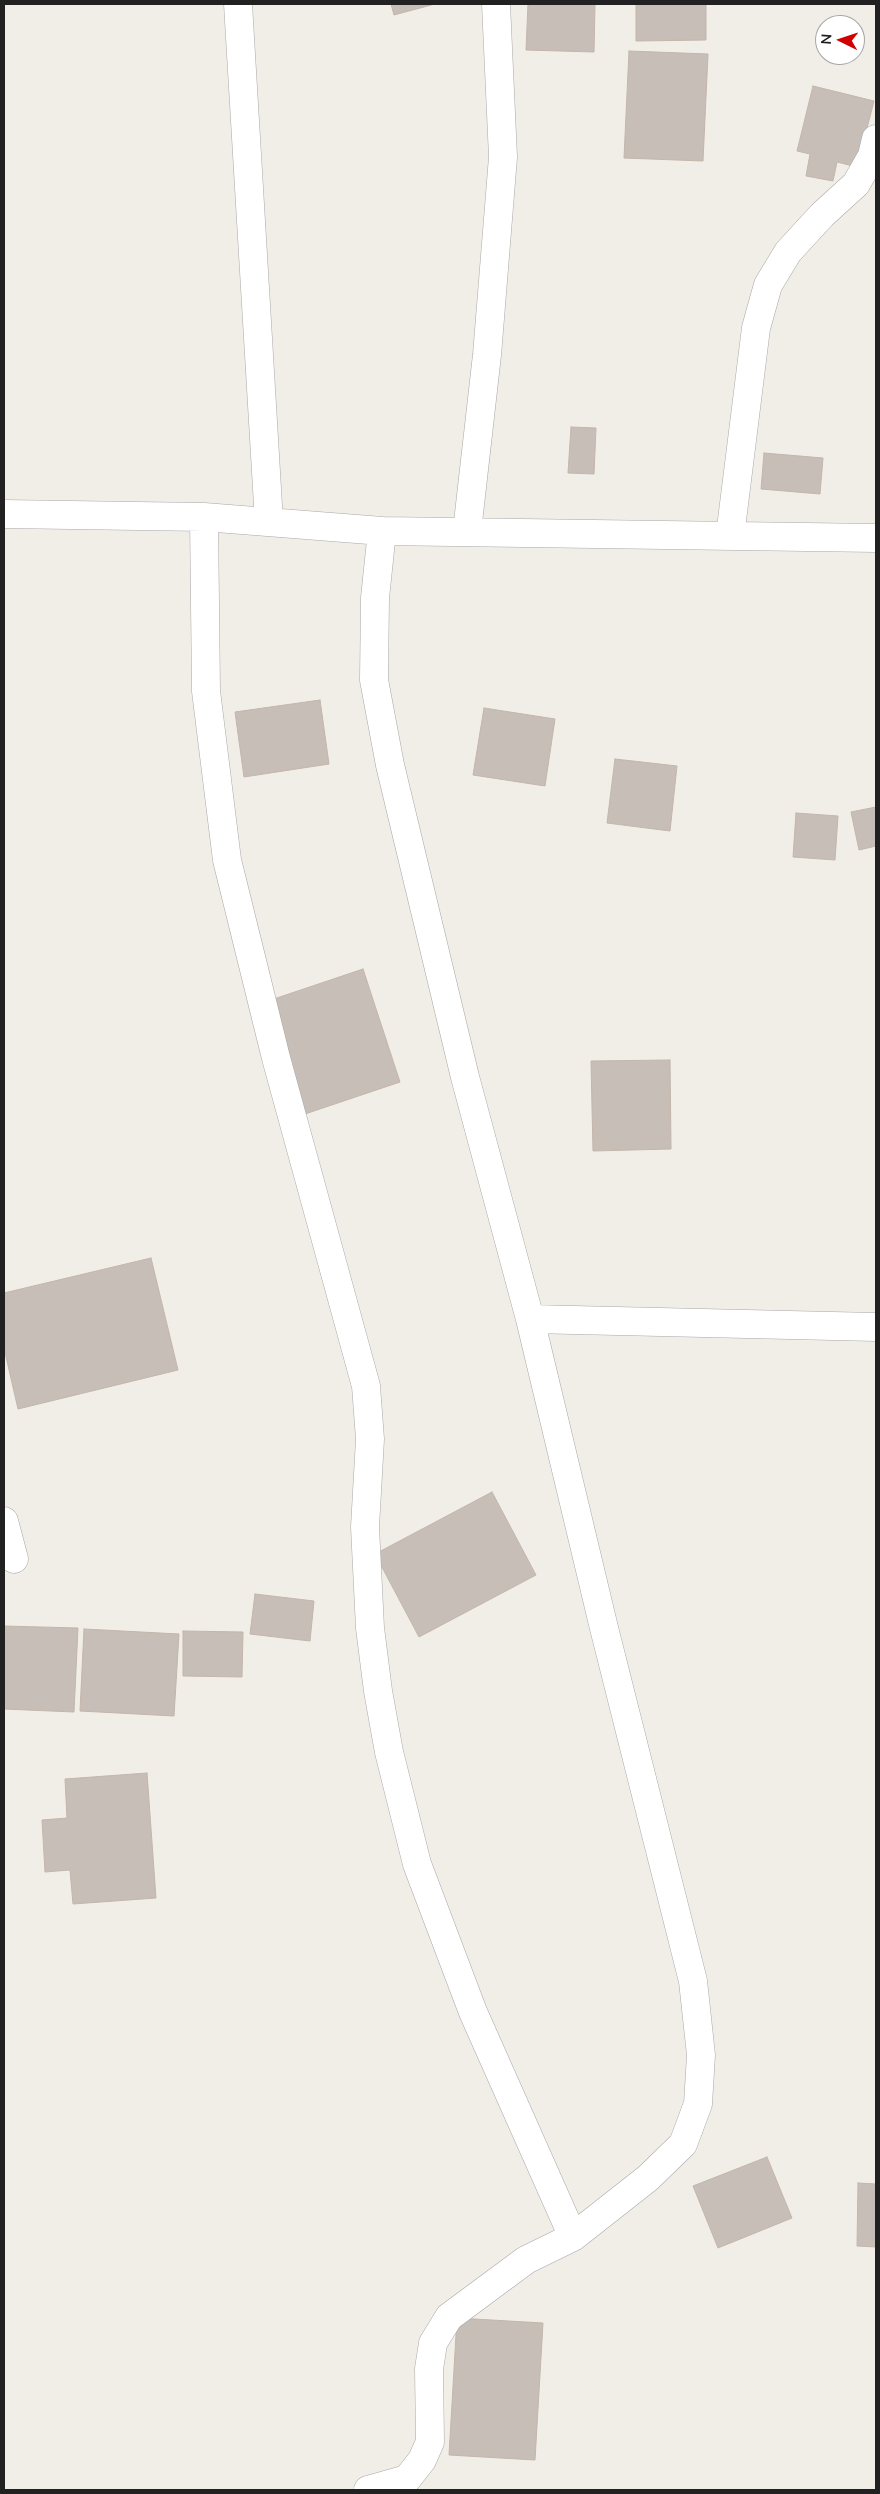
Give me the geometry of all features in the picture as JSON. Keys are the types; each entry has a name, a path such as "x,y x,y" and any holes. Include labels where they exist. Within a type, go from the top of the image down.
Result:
{"street":[{"path":"238,4 269,522"},
{"path":"467,531 487,355 502,157 496,4"},
{"path":"730,536 756,328 768,285 788,252 822,215 856,184 872,156 876,139"},
{"path":"4,514 204,517 382,531 876,538"},
{"path":"204,517 206,691 227,860 284,1086 366,1386 370,1438 365,1527 370,1628 378,1691 389,1752 417,1864 473,2012 573,2237"},
{"path":"368,2490 407,2479 422,2460 430,2442 429,2369 434,2343 449,2317 526,2260 573,2237 648,2178 683,2144 698,2104 701,2055 693,1981 604,1628 530,1318 465,1077 390,764 374,680 375,607 382,531"},
{"path":"530,1318 876,1327"},
{"path":"4,1522 14,1559"}],"building":[{"path":"391,4 435,4 394,15"},
{"path":"528,4 595,4 594,52 526,50"},
{"path":"636,4 706,4 706,40 636,41"},
{"path":"629,51 708,54 703,161 624,158"},
{"path":"813,86 874,101 857,167 837,162 833,181 806,176 810,154 797,151"},
{"path":"571,427 596,428 594,474 568,473"},
{"path":"764,453 823,458 820,494 761,489"},
{"path":"320,700 329,764 244,777 235,712"},
{"path":"484,708 555,719 545,786 473,775"},
{"path":"615,759 677,766 670,831 607,823"},
{"path":"876,807 876,846 859,850 851,812"},
{"path":"796,813 838,816 835,860 793,857"},
{"path":"363,969 400,1082 305,1114 268,1001"},
{"path":"670,1060 671,1149 593,1151 591,1061"},
{"path":"151,1258 178,1370 18,1409 4,1348 4,1293"},
{"path":"492,1492 536,1575 419,1637 375,1554"},
{"path":"255,1594 314,1601 310,1641 250,1634"},
{"path":"4,1626 78,1628 74,1712 4,1709"},
{"path":"84,1629 179,1634 174,1716 80,1711"},
{"path":"183,1631 243,1632 242,1677 183,1676"},
{"path":"147,1773 156,1898 73,1904 70,1870 45,1872 42,1820 67,1818 65,1779"},
{"path":"767,2157 792,2218 718,2248 693,2186"},
{"path":"858,2183 876,2184 876,2247 857,2246"},
{"path":"457,2318 543,2323 535,2460 449,2455"}]}
